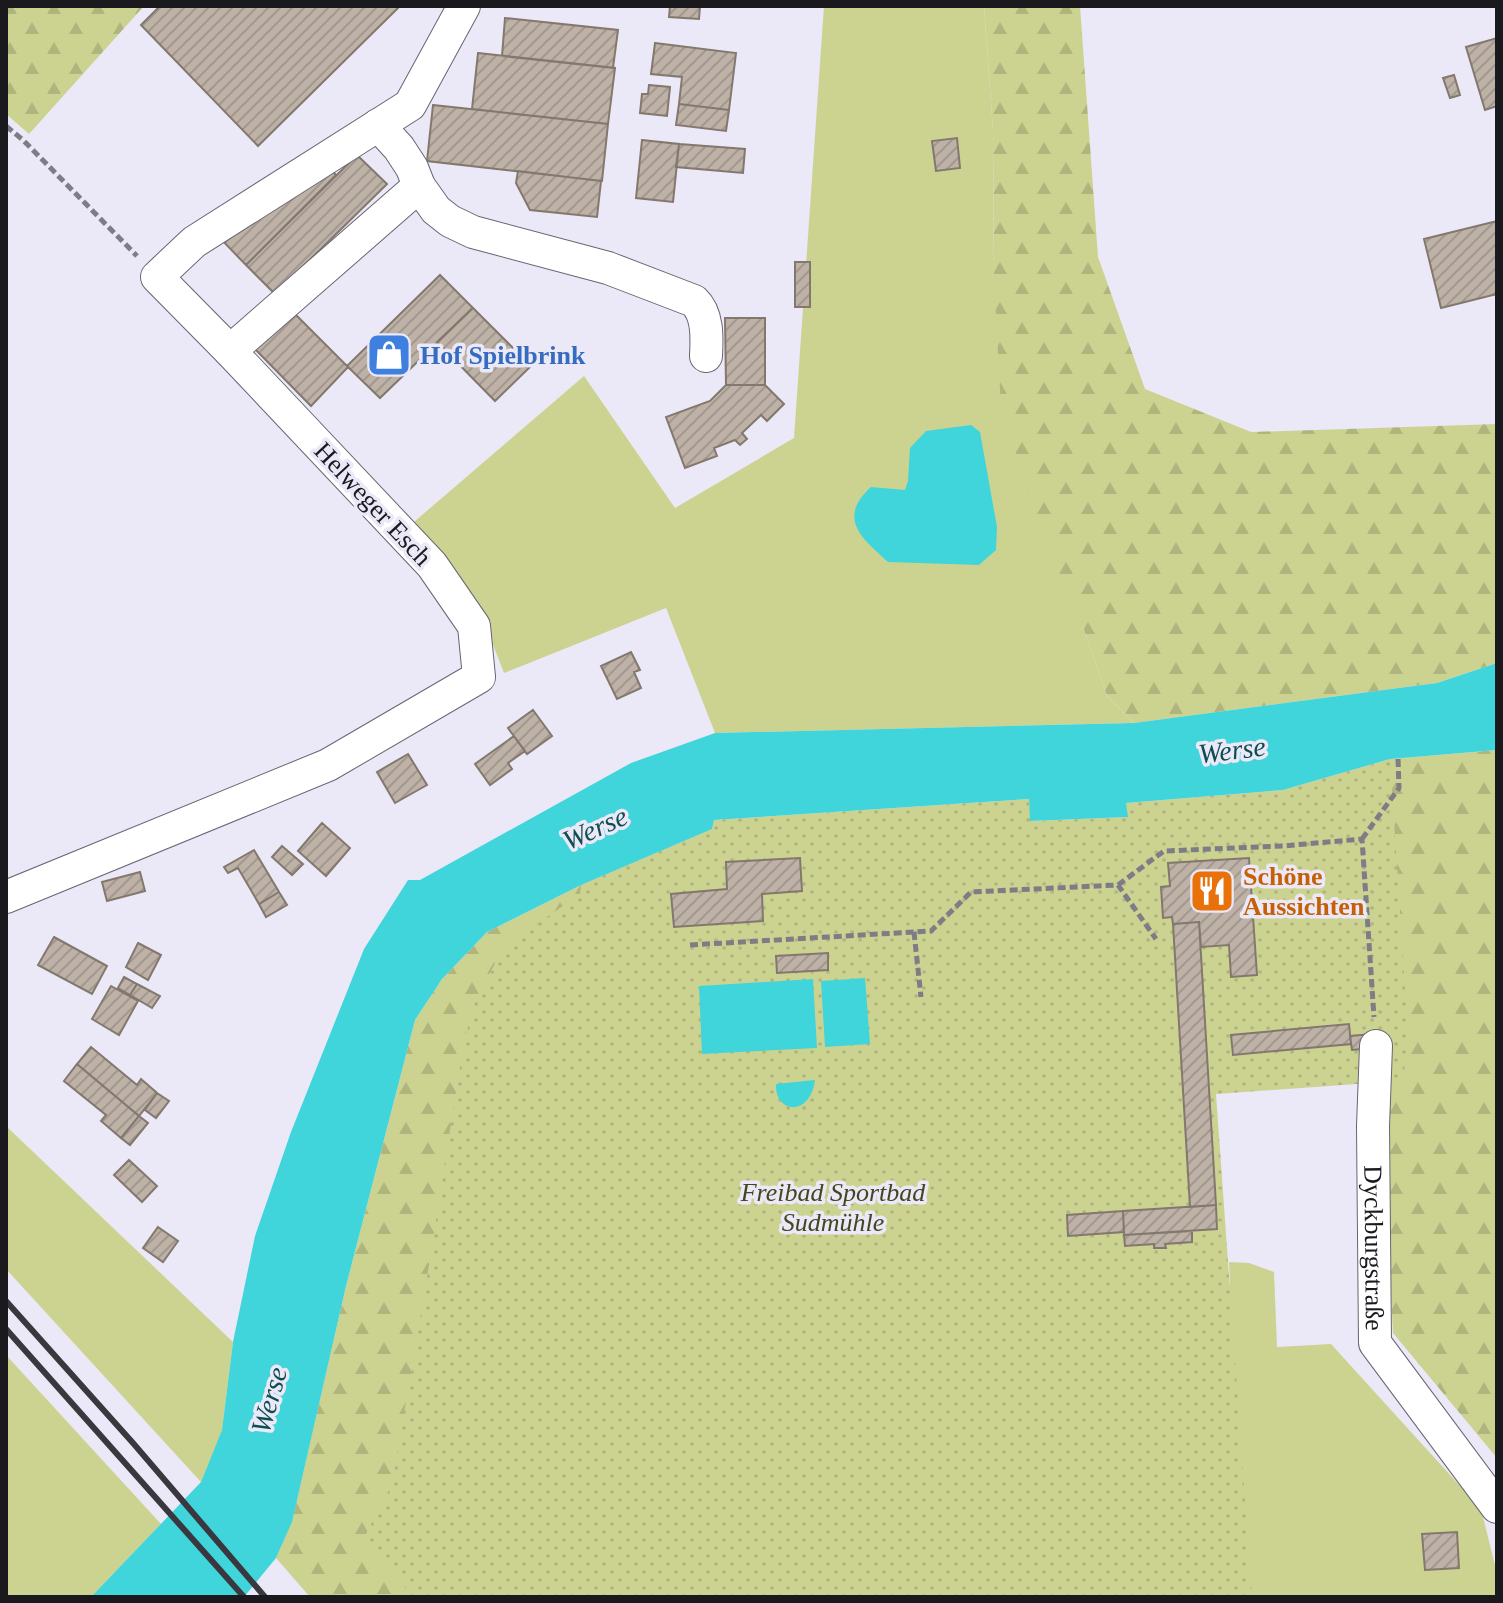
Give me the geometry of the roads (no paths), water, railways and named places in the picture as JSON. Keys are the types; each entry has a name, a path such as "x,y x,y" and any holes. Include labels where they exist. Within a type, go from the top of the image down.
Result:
{"street":[{"path":"464,6 410,105 378,125 399,148 419,186 436,210 473,232 608,268 694,301 702,308 707,336 706,356"},
{"name":"Helweger Esch","path":"6,897 328,765 479,677 474,626 432,565 157,277 194,242 378,125"},
{"path":"230,351 419,186"},
{"name":"Dyckburgstraße","path":"1376,1046 1373,1126 1375,1343 1497,1507"}],"water":[{"path":"971,425 980,432 997,527 996,550 979,565 888,562 857,528 855,509 861,498 871,487 905,490 910,448 926,431"},
{"name":"Werse","path":"1497,663 1497,750 1390,759 1283,790 1126,803 1128,817 1030,821 1029,799 714,820 712,829 581,885 487,932 442,979 415,1020 346,1286 292,1522 276,1558 244,1597 91,1597 201,1482 222,1430 233,1342 255,1236 291,1132 364,949 408,880 420,880 631,763 715,733 1134,723 1437,683"},
{"path":"865,978 870,1044 825,1047 821,981"},
{"path":"813,979 817,1048 702,1054 699,986"},
{"path":"815,1080 807,1101 800,1106 786,1105 777,1094 776,1084"}],"railway":[{"path":"6,1301 265,1597"},
{"path":"6,1329 244,1597"}],"place":[{"name":"Hof Spielbrink","path":"389,355"},
{"name":"Schöne Aussichten","path":"1212,891"}],"park label":[{"name":"Freibad Sportbad Sudmühle","path":"833,1207"}]}
